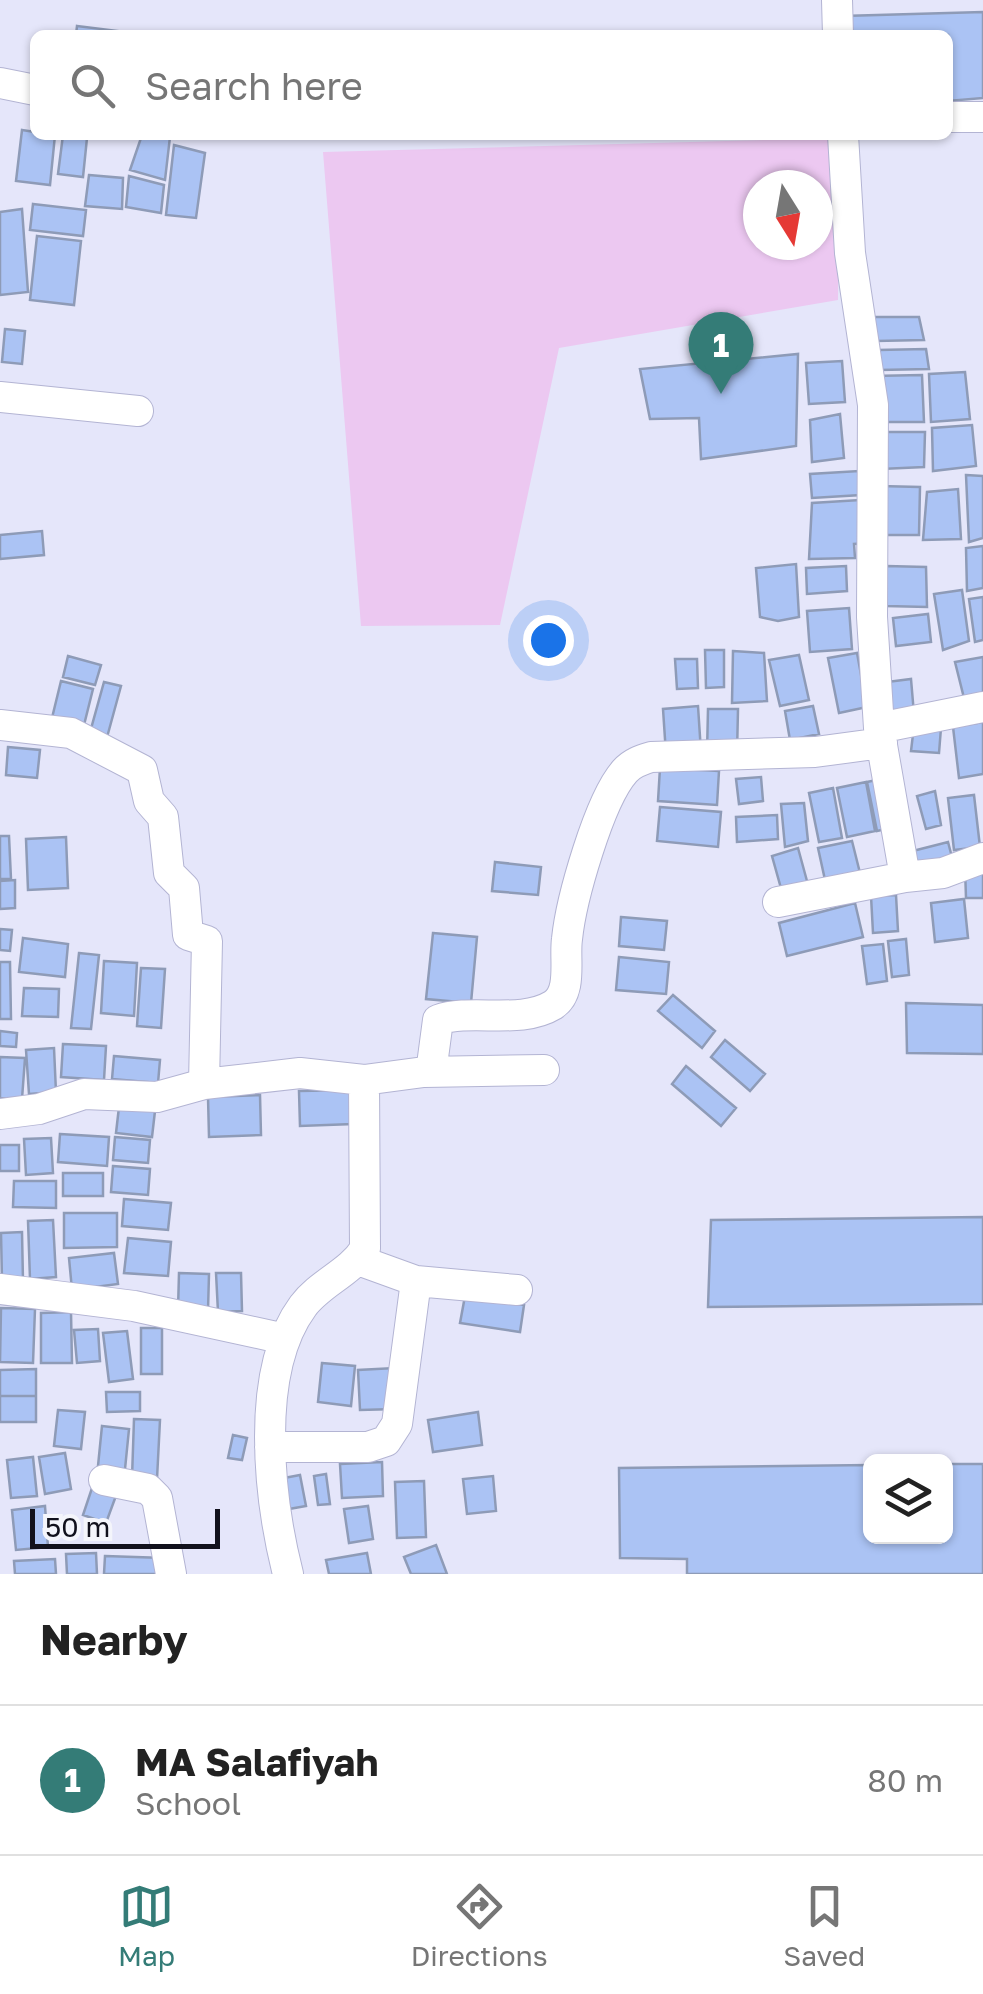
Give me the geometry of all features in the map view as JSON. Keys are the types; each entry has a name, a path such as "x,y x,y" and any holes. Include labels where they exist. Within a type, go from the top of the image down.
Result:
{"street":[{"path":"836,0 838,30"},
{"path":"0,83 30,89"},
{"path":"953,117 983,117"},
{"path":"844,140 850,253 874,404 872,617 881,735 905,877"},
{"path":"0,398 138,411"},
{"path":"424,1072 432,1065 438,1020 514,1014 552,1006 564,992 566,939 584,874 604,812 622,774 634,763 652,757 815,752 983,707"},
{"path":"0,725 70,734 139,764 149,802 163,818 170,873 184,888 188,936 206,941 204,1084"},
{"path":"778,902 943,873 983,858"},
{"path":"0,1114 38,1109 84,1094 156,1097 204,1084 300,1073 364,1080 424,1072 544,1070"},
{"path":"288,1574 269,1486 270,1446 285,1340 315,1293 358,1260 365,1249 368,1225 364,1080"},
{"path":"358,1260 416,1281 517,1290"},
{"path":"270,1446 368,1447 386,1442 397,1424 416,1281"},
{"path":"0,1289 134,1306 285,1340"},
{"path":"104,1480 148,1489 157,1498 165,1522 170,1574"}],"shaded area":[{"path":"840,140 838,300 559,348 500,625 361,626 323,152"}],"building":[{"path":"983,12 983,98 953,101 953,30 844,30 843,16"},
{"path":"77,26 110,30 77,30"},
{"path":"22,130 30,131 30,140 54,140 50,185 16,181"},
{"path":"62,140 87,140 83,177 58,174"},
{"path":"140,140 170,140 165,180 130,170"},
{"path":"174,145 205,153 196,218 166,215"},
{"path":"89,175 123,178 122,209 85,206"},
{"path":"129,176 164,185 161,213 126,207"},
{"path":"33,204 86,210 83,236 30,230"},
{"path":"22,209 28,292 0,295 0,212"},
{"path":"37,236 81,241 74,305 30,300"},
{"path":"873,317 919,317 924,340 876,341"},
{"path":"5,329 25,331 22,364 2,362"},
{"path":"926,349 929,369 879,370 878,350"},
{"path":"798,354 796,446 701,459 699,418 650,419 640,369"},
{"path":"842,361 845,402 809,404 806,363"},
{"path":"965,372 970,419 931,422 929,374"},
{"path":"922,375 924,422 881,422 872,376"},
{"path":"840,414 844,458 812,462 810,420"},
{"path":"972,425 976,466 933,471 932,428"},
{"path":"878,432 925,432 924,467 881,469"},
{"path":"859,471 861,495 812,498 810,474"},
{"path":"966,475 983,476 983,538 969,542"},
{"path":"879,486 920,487 919,535 879,535"},
{"path":"958,489 961,539 923,540 927,492"},
{"path":"860,500 870,543 854,544 855,558 809,559 812,503"},
{"path":"42,531 44,555 0,559 0,535"},
{"path":"983,546 983,588 967,591 966,548"},
{"path":"796,564 799,617 778,621 760,617 756,568"},
{"path":"846,566 847,591 807,594 806,568"},
{"path":"886,566 926,567 927,607 886,606"},
{"path":"962,590 969,641 943,650 934,594"},
{"path":"983,597 983,640 975,642 969,599"},
{"path":"849,608 852,649 810,652 807,611"},
{"path":"928,614 931,642 896,646 893,618"},
{"path":"705,650 724,650 724,687 706,688"},
{"path":"733,651 764,653 767,701 732,703"},
{"path":"857,653 867,707 839,713 828,658"},
{"path":"799,655 809,700 780,706 769,660"},
{"path":"68,656 101,665 95,685 63,677"},
{"path":"983,657 983,698 965,702 955,662"},
{"path":"675,659 697,659 698,688 677,689"},
{"path":"911,679 914,714 882,717 879,683"},
{"path":"61,681 93,689 83,729 51,722"},
{"path":"104,682 121,686 106,741 89,736"},
{"path":"698,706 701,752 666,754 663,709"},
{"path":"813,706 819,734 790,740 785,711"},
{"path":"708,709 738,709 737,754 707,753"},
{"path":"983,722 983,774 959,778 953,727"},
{"path":"914,726 941,728 939,753 911,751"},
{"path":"8,747 40,750 37,778 6,775"},
{"path":"660,768 719,771 717,805 658,801"},
{"path":"761,777 763,801 739,804 736,779"},
{"path":"886,778 895,827 877,831 867,782"},
{"path":"866,782 875,831 847,837 837,788"},
{"path":"833,788 842,838 819,842 809,793"},
{"path":"935,791 941,825 926,829 917,796"},
{"path":"974,795 980,847 954,850 948,798"},
{"path":"804,803 808,841 785,847 781,804"},
{"path":"660,807 721,812 718,847 657,841"},
{"path":"777,815 778,839 737,842 736,817"},
{"path":"0,836 9,836 11,879 0,879"},
{"path":"66,837 68,888 28,890 26,839"},
{"path":"852,841 862,881 827,889 818,848"},
{"path":"948,842 953,861 909,872 905,853"},
{"path":"798,848 810,892 784,899 772,856"},
{"path":"495,862 541,867 538,895 492,891"},
{"path":"983,867 983,898 966,898 965,868"},
{"path":"15,880 15,908 0,909 0,881"},
{"path":"896,895 898,931 873,933 871,896"},
{"path":"964,899 968,938 935,942 931,903"},
{"path":"855,903 863,937 787,956 779,923"},
{"path":"621,917 667,921 664,950 619,946"},
{"path":"0,929 12,930 10,951 0,950"},
{"path":"433,933 477,937 471,1003 426,999"},
{"path":"23,938 68,944 65,977 19,972"},
{"path":"906,939 909,975 892,977 888,941"},
{"path":"883,944 887,981 867,984 862,946"},
{"path":"79,953 99,955 91,1029 71,1028"},
{"path":"619,957 669,962 666,994 616,990"},
{"path":"104,961 137,963 134,1016 101,1013"},
{"path":"0,962 10,962 11,1019 0,1019"},
{"path":"141,968 165,969 161,1028 137,1026"},
{"path":"24,988 59,989 58,1017 22,1016"},
{"path":"673,995 715,1031 702,1048 658,1011"},
{"path":"906,1003 983,1005 983,1054 907,1053"},
{"path":"0,1031 17,1033 16,1047 0,1046"},
{"path":"725,1040 765,1074 750,1091 711,1057"},
{"path":"63,1044 106,1046 104,1080 61,1077"},
{"path":"54,1048 56,1092 29,1094 26,1050"},
{"path":"114,1056 160,1060 158,1083 112,1079"},
{"path":"0,1057 25,1058 22,1099 0,1098"},
{"path":"686,1066 736,1108 721,1126 672,1084"},
{"path":"351,1090 353,1124 300,1126 299,1091"},
{"path":"260,1095 261,1135 209,1137 208,1097"},
{"path":"119,1107 155,1111 152,1137 116,1133"},
{"path":"60,1134 109,1137 107,1166 58,1162"},
{"path":"115,1137 150,1140 148,1163 113,1160"},
{"path":"51,1138 53,1173 26,1175 24,1139"},
{"path":"0,1145 19,1145 19,1171 0,1171"},
{"path":"113,1166 150,1169 148,1195 111,1192"},
{"path":"63,1173 103,1173 103,1196 63,1196"},
{"path":"14,1181 56,1181 56,1208 13,1207"},
{"path":"124,1199 171,1203 168,1230 122,1226"},
{"path":"64,1213 117,1213 117,1247 64,1248"},
{"path":"983,1217 983,1304 708,1307 711,1220"},
{"path":"53,1220 56,1277 30,1279 28,1221"},
{"path":"22,1232 23,1281 2,1281 1,1233"},
{"path":"128,1238 171,1242 168,1276 124,1273"},
{"path":"114,1253 118,1284 72,1290 69,1258"},
{"path":"179,1273 209,1274 208,1311 178,1310"},
{"path":"216,1273 241,1273 242,1311 218,1312"},
{"path":"465,1296 524,1305 520,1332 460,1323"},
{"path":"1,1308 35,1309 33,1363 0,1362"},
{"path":"71,1312 72,1363 41,1363 41,1313"},
{"path":"141,1328 162,1328 162,1374 141,1374"},
{"path":"98,1329 100,1361 77,1363 74,1330"},
{"path":"127,1331 133,1379 109,1382 103,1333"},
{"path":"322,1363 355,1366 351,1406 318,1402"},
{"path":"395,1368 396,1409 360,1410 358,1370"},
{"path":"36,1369 36,1396 0,1396 0,1370"},
{"path":"106,1392 140,1392 140,1411 107,1412"},
{"path":"0,1396 36,1396 36,1422 0,1422"},
{"path":"58,1410 85,1412 81,1449 54,1446"},
{"path":"478,1412 482,1445 433,1452 428,1420"},
{"path":"134,1419 160,1420 157,1479 132,1478"},
{"path":"102,1426 129,1429 124,1479 97,1476"},
{"path":"233,1435 247,1438 242,1460 228,1458"},
{"path":"65,1453 71,1489 45,1494 39,1457"},
{"path":"33,1457 37,1496 11,1498 7,1460"},
{"path":"382,1462 383,1496 342,1498 340,1464"},
{"path":"953,1464 983,1464 983,1574 687,1574 687,1559 620,1558 619,1468 863,1465 863,1544 953,1544"},
{"path":"326,1474 330,1504 318,1505 314,1476"},
{"path":"300,1475 306,1506 289,1509 284,1478"},
{"path":"493,1476 496,1511 467,1514 463,1479"},
{"path":"424,1481 426,1537 397,1538 395,1482"},
{"path":"93,1485 117,1493 106,1523 83,1515"},
{"path":"45,1506 48,1547 16,1550 12,1510"},
{"path":"368,1506 373,1539 349,1543 344,1509"},
{"path":"436,1545 447,1574 411,1574 404,1557"},
{"path":"96,1553 97,1574 67,1574 66,1554"},
{"path":"367,1553 371,1574 329,1574 326,1560"},
{"path":"105,1556 164,1558 163,1574 104,1574"},
{"path":"55,1559 56,1574 15,1574 14,1561"}],"place":[{"name":"MA Salafiyah","path":"721,394"}]}
